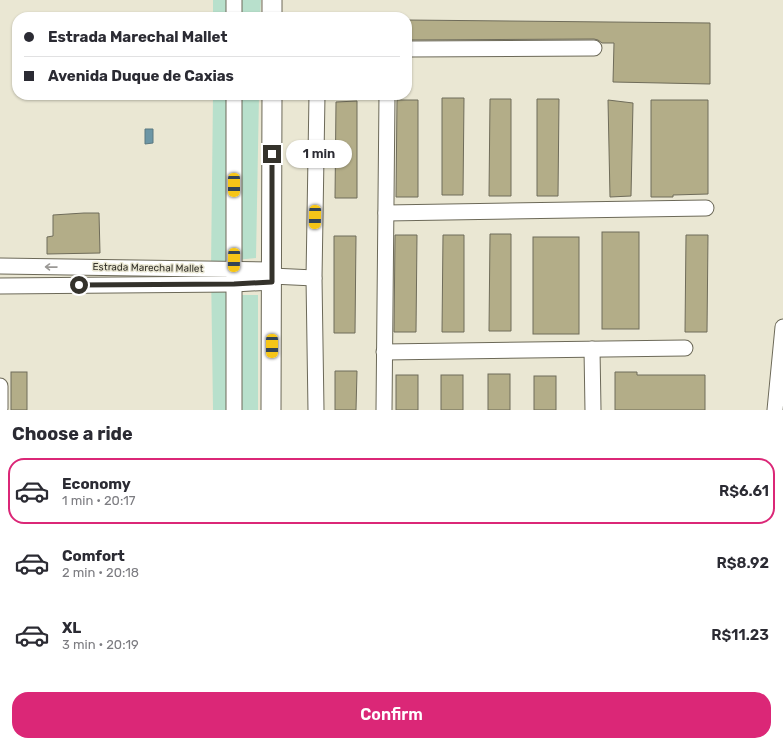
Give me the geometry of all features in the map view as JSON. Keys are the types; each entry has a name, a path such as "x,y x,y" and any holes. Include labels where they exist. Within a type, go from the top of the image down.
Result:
{"main road":[{"path":"272,0 272,12"},
{"path":"271,410 272,100"}],"street":[{"path":"234,0 234,12"},
{"path":"412,49 594,48"},
{"path":"234,100 234,410"},
{"path":"316,410 314,278 317,100"},
{"path":"384,410 387,100"},
{"path":"386,213 706,208"},
{"name":"Estrada Marechal Mallet","path":"0,266 234,269 272,276"},
{"path":"79,285 80,267"},
{"path":"272,276 314,278"},
{"name":"Estrada Marechal Mallet","path":"0,286 234,284 272,276"},
{"path":"775,410 783,327"},
{"path":"384,352 684,348"},
{"path":"592,350 593,410"},
{"path":"0,386 0,408"}],"green space":[{"path":"213,0 261,0 260,12 213,12"},
{"path":"213,100 259,100 256,258 236,260 236,295 258,295 258,410 213,410 211,269"}],"water":[{"path":"145,129 153,129 153,143 145,144"}],"building":[{"path":"412,20 710,23 710,84 613,82 614,43 602,43 594,39 412,40"},
{"path":"442,98 464,98 463,195 442,195"},
{"path":"490,99 511,99 511,196 489,196"},
{"path":"537,99 559,99 558,196 537,196"},
{"path":"397,100 418,100 418,197 396,197"},
{"path":"608,100 633,103 631,196 610,197"},
{"path":"651,100 708,100 708,194 651,197"},
{"path":"357,101 357,198 335,198 336,102"},
{"path":"99,213 100,253 47,254 47,237 53,236 53,215"},
{"path":"602,232 639,232 639,329 602,329"},
{"path":"490,234 511,234 511,331 489,331"},
{"path":"395,235 417,235 416,332 394,332"},
{"path":"443,235 464,235 464,332 442,332"},
{"path":"686,235 708,235 707,332 685,332"},
{"path":"334,236 356,236 355,333 334,333"},
{"path":"533,237 579,237 579,334 533,334"},
{"path":"335,371 357,371 356,410 335,410"},
{"path":"11,372 27,372 27,410 11,410"},
{"path":"615,372 637,372 637,375 705,375 705,410 615,410"},
{"path":"488,374 510,374 510,410 488,410"},
{"path":"396,375 418,375 418,410 396,410"},
{"path":"441,375 463,375 463,410 441,410"},
{"path":"534,376 556,376 556,410 534,410"}],"route":[{"path":"79,285 234,284 272,282 272,154"}]}
